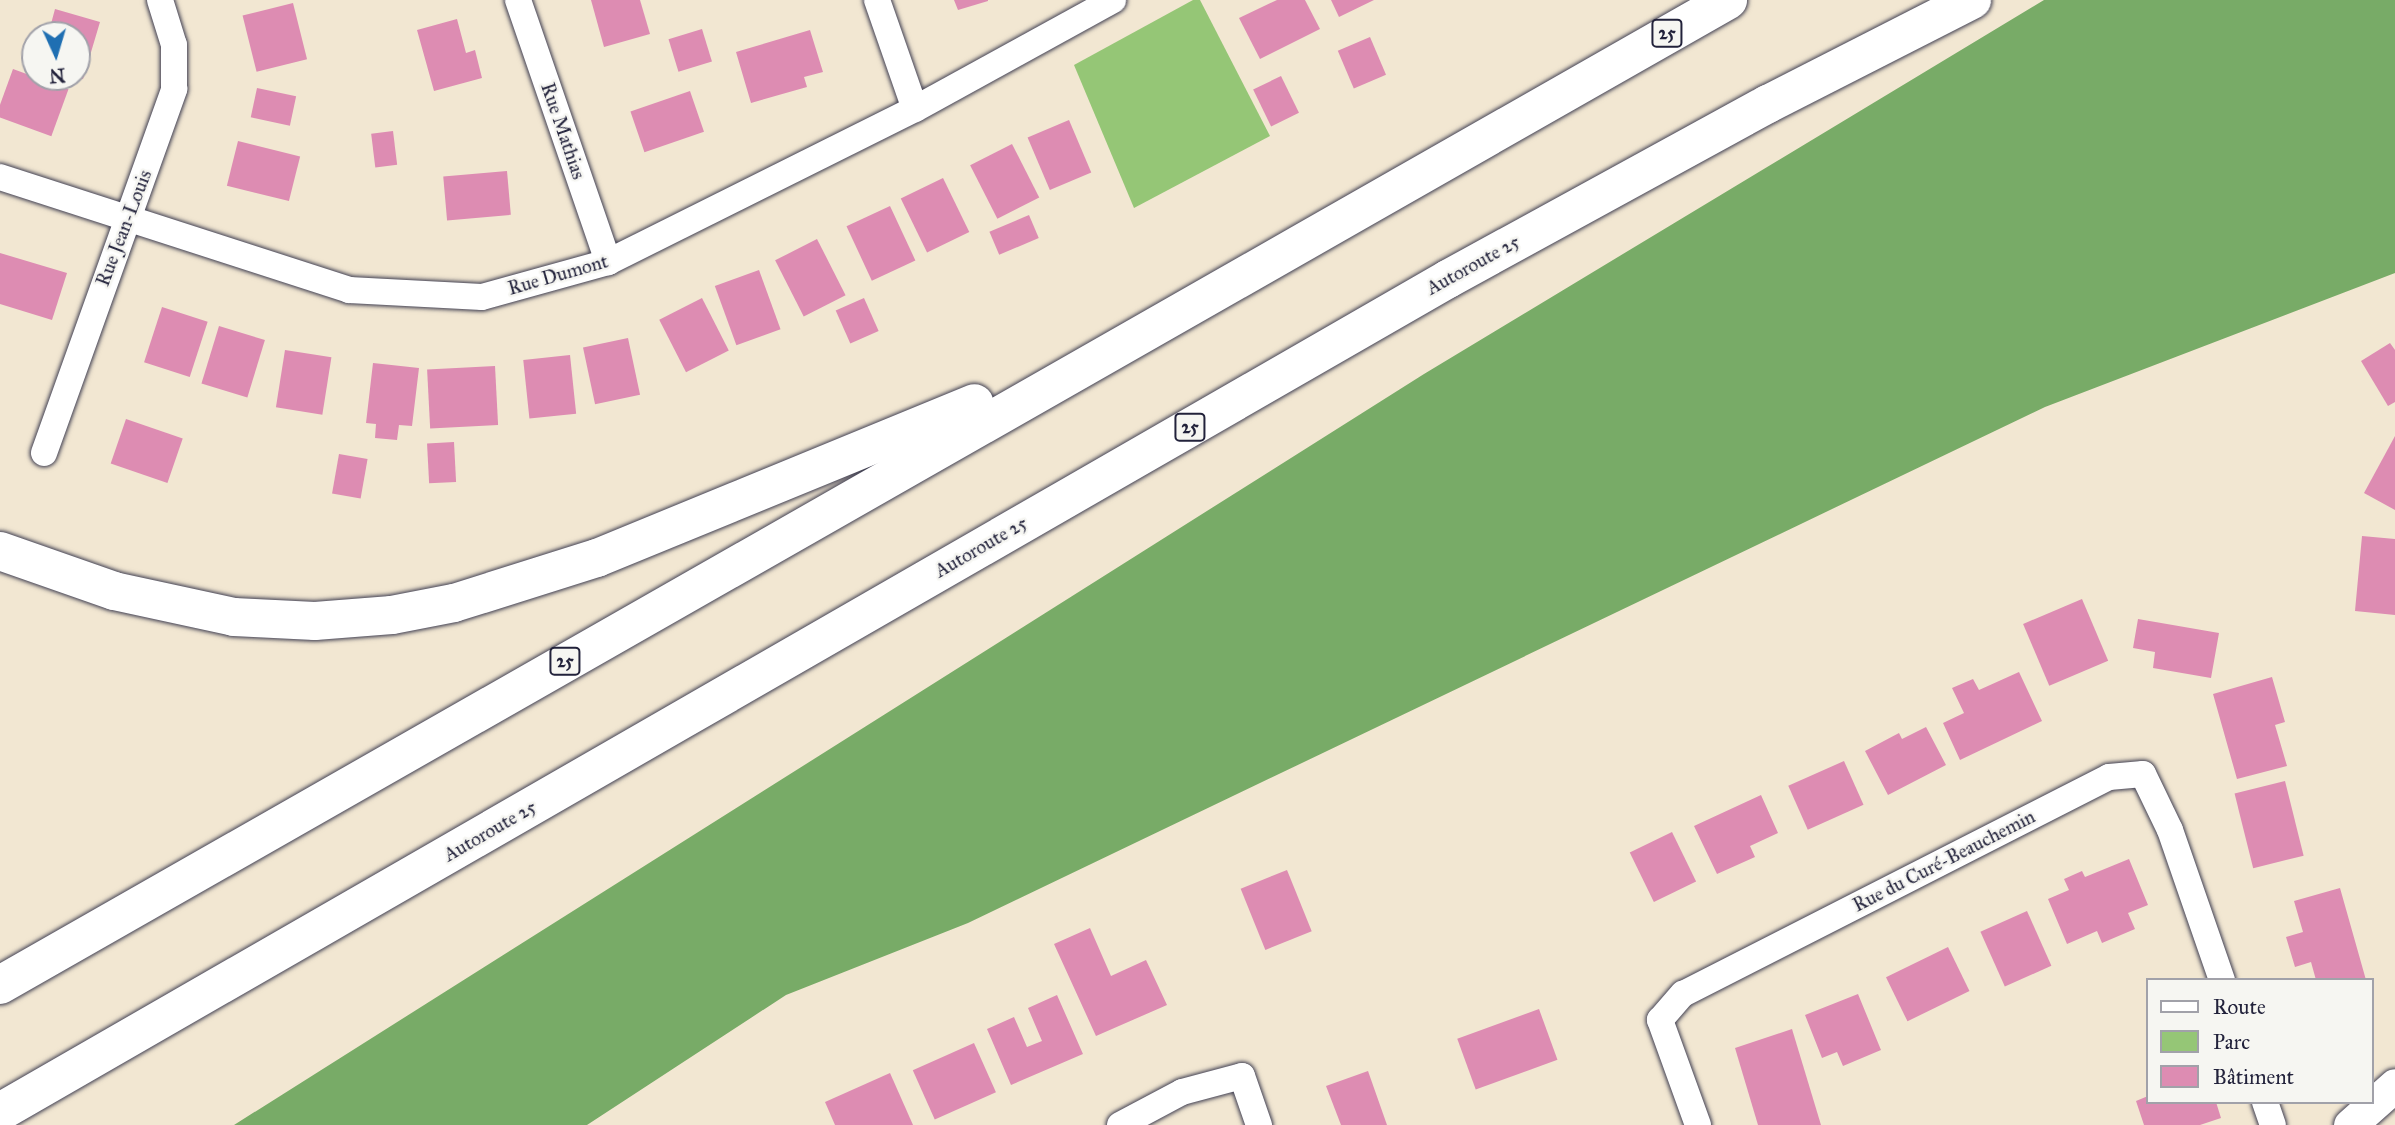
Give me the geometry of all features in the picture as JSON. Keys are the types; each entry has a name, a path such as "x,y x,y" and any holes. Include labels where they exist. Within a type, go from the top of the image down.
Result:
{"highway":[{"name":"25","path":"0,985 1728,0"},
{"name":"Autoroute 25","path":"0,1112 1426,291 1768,104 1972,0"},
{"path":"0,551 114,591 234,617 315,621 426,610 629,545 1131,338"}],"street":[{"name":"Rue Jean-Louis","path":"44,453 174,89 175,53 160,0"},
{"name":"Rue Mathias","path":"519,0 608,262"},
{"path":"877,0 915,109"},
{"name":"Rue Dumont","path":"0,177 349,290 482,297 608,262 915,109 1113,0"},
{"name":"Rue du Curé-Beauchemin","path":"1698,1125 1660,1020 1683,994 2109,777 2143,775 2170,830 2221,978"},
{"path":"1120,1125 1182,1092 1242,1076 1258,1125"},
{"path":"2374,1104 2395,1085"},
{"path":"2266,1104 2273,1125"},
{"path":"2350,1125 2374,1104"}],"green space":[{"path":"1193,0 1200,0 1270,136 1134,208 1074,65"},
{"path":"2044,0 2395,0 2395,273 2045,407 968,923 786,995 587,1125 234,1125 1424,374"}],"building":[{"path":"591,0 640,0 650,34 604,47"},
{"path":"954,0 988,0 988,1 958,10"},
{"path":"1277,0 1305,0 1320,29 1260,59 1239,18"},
{"path":"1331,0 1374,0 1339,17"},
{"path":"293,3 307,59 257,72 243,16"},
{"path":"55,9 100,22 91,52 91,21 52,21"},
{"path":"457,19 466,53 475,50 482,78 434,91 417,30"},
{"path":"702,29 712,62 678,72 669,39"},
{"path":"810,30 823,72 804,77 807,87 751,103 736,52"},
{"path":"1370,37 1386,75 1354,88 1338,51"},
{"path":"13,69 21,72 21,91 68,91 51,136 0,117 0,105"},
{"path":"1281,76 1299,113 1271,126 1253,90"},
{"path":"257,88 296,96 290,126 251,117"},
{"path":"690,91 704,132 644,152 630,112"},
{"path":"1069,120 1091,172 1050,190 1028,138"},
{"path":"393,131 397,165 375,167 371,134"},
{"path":"238,141 300,156 289,201 227,186"},
{"path":"1012,144 1039,197 997,219 970,165"},
{"path":"507,171 511,215 447,220 443,177"},
{"path":"943,178 969,232 927,253 901,199"},
{"path":"890,206 915,260 872,281 846,226"},
{"path":"1029,215 1039,238 999,255 989,232"},
{"path":"817,239 846,295 804,316 775,260"},
{"path":"0,253 67,273 52,320 0,304"},
{"path":"759,270 781,329 736,345 715,286"},
{"path":"702,298 729,351 686,372 659,320"},
{"path":"864,298 879,331 850,343 836,311"},
{"path":"162,307 208,322 190,377 144,362"},
{"path":"219,326 265,340 247,397 201,383"},
{"path":"628,338 640,395 595,404 583,348"},
{"path":"2390,343 2395,350 2395,402 2388,406 2361,361"},
{"path":"285,350 331,357 322,415 276,407"},
{"path":"570,355 576,414 529,419 523,360"},
{"path":"373,363 419,368 412,426 399,425 397,440 375,438 376,424 366,423"},
{"path":"495,366 498,425 430,428 427,370"},
{"path":"126,419 183,439 167,483 111,463"},
{"path":"2395,436 2395,510 2364,493"},
{"path":"454,442 456,482 429,483 427,443"},
{"path":"339,454 368,459 361,498 332,493"},
{"path":"2362,536 2395,539 2395,615 2355,611"},
{"path":"2082,599 2108,661 2049,686 2023,624"},
{"path":"2138,619 2219,633 2211,678 2153,668 2155,652 2133,648"},
{"path":"2019,672 2042,721 1960,760 1943,723 1964,713 1952,688 1973,679 1979,690"},
{"path":"2272,677 2285,722 2275,725 2287,766 2237,779 2213,694"},
{"path":"1926,727 1946,765 1888,795 1865,751 1899,733 1902,739"},
{"path":"1844,761 1864,805 1808,830 1788,786"},
{"path":"2285,781 2304,856 2253,868 2235,794"},
{"path":"1761,795 1778,833 1750,846 1755,857 1717,874 1694,826"},
{"path":"1672,832 1696,881 1654,902 1630,853"},
{"path":"2129,859 2148,905 2128,913 2135,929 2102,943 2097,931 2067,944 2048,899 2069,890 2064,879 2082,871 2085,877"},
{"path":"1287,870 1312,931 1265,950 1241,889"},
{"path":"2340,888 2365,978 2315,978 2311,962 2295,967 2286,937 2303,932 2294,901"},
{"path":"2027,911 2051,966 2005,987 1980,932"},
{"path":"1090,928 1111,976 1146,960 1167,1005 1096,1036 1054,944"},
{"path":"1948,947 1969,991 1907,1021 1886,977"},
{"path":"1858,994 1881,1050 1843,1066 1837,1052 1822,1058 1805,1015"},
{"path":"1057,995 1083,1054 1011,1085 987,1029 1014,1017 1027,1047 1042,1041 1028,1008"},
{"path":"1539,1009 1557,1060 1476,1089 1457,1039"},
{"path":"1792,1029 1821,1125 1758,1125 1735,1048"},
{"path":"974,1043 996,1092 935,1120 913,1070"},
{"path":"1368,1071 1387,1125 1341,1125 1326,1086"},
{"path":"890,1073 913,1125 835,1125 825,1102"},
{"path":"2146,1097 2146,1104 2217,1104 2221,1118 2200,1125 2144,1125 2136,1101"}]}
